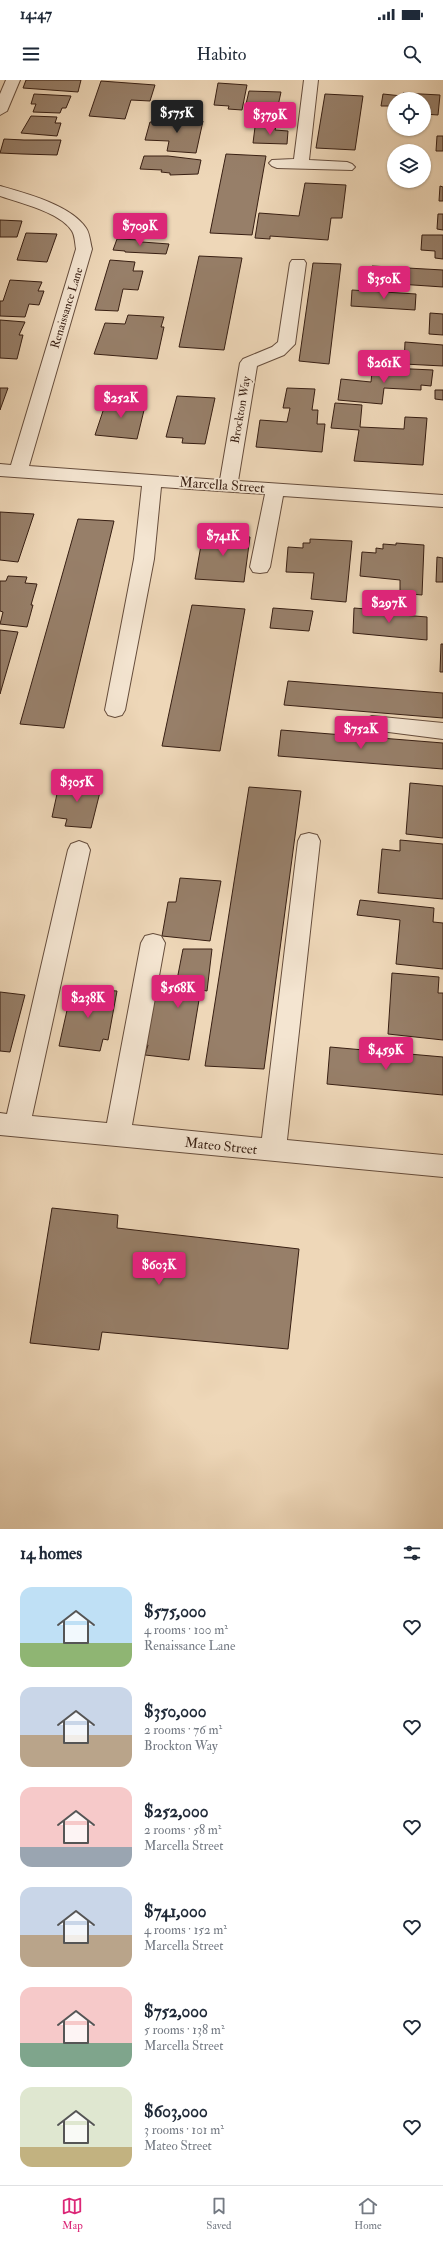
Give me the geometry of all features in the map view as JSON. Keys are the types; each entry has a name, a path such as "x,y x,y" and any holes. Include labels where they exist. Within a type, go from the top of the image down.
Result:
{"street":[{"path":"0,111 12,80"},
{"path":"301,164 311,80"},
{"path":"277,163 347,167"},
{"name":"Renaissance Lane","path":"0,191 36,203 65,217 79,229 84,249 9,471"},
{"name":"Brockton Way","path":"228,485 249,363 278,351 286,344 298,263"},
{"name":"Marcella Street","path":"9,471 443,501"},
{"path":"115,710 144,559 152,480"},
{"path":"260,567 275,489"},
{"path":"372,724 443,731"},
{"path":"273,1151 309,841"},
{"path":"9,1125 79,850"},
{"path":"117,1135 153,943"},
{"name":"Mateo Street","path":"9,1125 443,1166"}],"building":[{"path":"26,80 81,80 78,92 23,88"},
{"path":"101,81 155,85 150,101 131,100 125,119 89,116"},
{"path":"218,83 247,85 242,110 228,109 229,106 214,105"},
{"path":"249,91 281,92 278,106 246,104"},
{"path":"34,94 71,96 66,108 62,108 60,113 33,112 36,104 31,104"},
{"path":"325,94 363,96 355,150 316,148"},
{"path":"383,94 387,94 387,106 381,106"},
{"path":"431,95 440,95 438,115 431,114"},
{"path":"31,116 57,117 55,123 61,123 57,136 21,133"},
{"path":"176,117 203,121 196,153 167,151 169,141 145,140 150,122 175,123"},
{"path":"255,127 276,127 275,130 288,131 287,144 253,143"},
{"path":"437,136 443,136 443,151 436,151"},
{"path":"4,139 61,140 57,155 0,153"},
{"path":"226,154 266,156 252,235 210,233"},
{"path":"144,156 168,156 201,160 198,174 170,175 170,173 161,172 162,170 140,169"},
{"path":"305,183 346,185 342,218 331,218 328,240 270,236 270,239 255,238 259,213 299,216"},
{"path":"440,186 443,187 443,201 439,201"},
{"path":"438,214 443,214 443,230 437,229"},
{"path":"0,220 22,221 17,237 0,237"},
{"path":"26,233 57,234 47,262 17,260"},
{"path":"422,235 443,235 443,259 435,258 435,251 421,250"},
{"path":"117,239 142,240 142,242 169,244 166,254 125,252 113,250"},
{"path":"199,256 242,258 224,350 179,347"},
{"path":"110,260 135,262 133,271 143,271 138,290 123,289 118,311 95,310"},
{"path":"313,263 341,264 329,364 299,361"},
{"path":"372,266 443,270 443,287 369,282"},
{"path":"10,280 42,282 38,291 44,291 39,305 29,304 25,317 0,316 0,301 3,301"},
{"path":"352,290 416,294 415,310 351,306"},
{"path":"430,313 443,314 443,335 429,334"},
{"path":"128,315 164,317 161,327 164,327 157,359 94,354 105,323 125,324"},
{"path":"0,320 25,322 19,335 23,335 17,359 0,358"},
{"path":"405,342 443,345 443,366 404,364"},
{"path":"369,367 433,370 431,386 421,385 421,390 384,388 382,404 338,400 341,379 371,382 372,372 369,372"},
{"path":"0,388 8,388 0,410"},
{"path":"287,388 315,389 312,410 318,410 317,424 325,424 322,452 256,447 260,420 287,422 290,408 283,408"},
{"path":"435,390 443,390 443,400 435,399"},
{"path":"177,396 215,398 205,444 182,443 183,438 166,437"},
{"path":"107,399 146,402 137,439 95,435"},
{"path":"335,403 362,405 360,427 404,429 405,417 427,418 423,465 354,461 359,430 331,428"},
{"path":"0,512 34,514 18,562 0,560"},
{"path":"78,519 114,521 64,728 20,724"},
{"path":"217,529 238,530 237,536 250,537 244,582 195,579 203,534 216,534"},
{"path":"310,539 352,541 346,602 311,599 314,573 286,572 288,547 303,548 303,543 310,543"},
{"path":"396,543 424,545 422,595 400,593 400,580 360,576 362,552 376,553 376,548 383,549 383,544 396,545"},
{"path":"437,557 443,558 443,582 436,582"},
{"path":"8,576 27,577 25,583 37,584 27,627 0,624 3,612 0,611 0,581 6,581"},
{"path":"192,605 245,609 220,751 162,746"},
{"path":"273,608 313,611 309,631 270,628"},
{"path":"354,608 402,612 402,615 427,617 427,640 353,633"},
{"path":"0,630 18,632 0,694"},
{"path":"441,644 443,644 443,672 440,672"},
{"path":"288,681 443,693 443,718 284,705"},
{"path":"281,730 443,743 443,769 278,756"},
{"path":"60,780 102,784 91,828 65,826 67,819 52,817"},
{"path":"410,783 443,786 443,838 406,834"},
{"path":"249,787 301,791 264,1069 205,1066"},
{"path":"400,840 443,844 443,899 378,893 382,849 400,851"},
{"path":"180,878 221,881 210,941 162,936 168,902 176,902"},
{"path":"360,900 434,908 433,922 443,923 443,969 396,964 400,920 357,915"},
{"path":"183,949 212,949 207,991 187,987 185,999 199,1000 189,1060 145,1055 148,1045 143,1045 155,990 167,992 169,985 176,985"},
{"path":"392,973 439,977 438,993 443,993 443,1040 388,1034"},
{"path":"72,988 117,991 108,1040 103,1039 100,1051 59,1046"},
{"path":"0,992 25,995 10,1052 0,1051"},
{"path":"330,1047 443,1057 443,1095 327,1084"},
{"path":"52,1208 118,1215 117,1228 299,1249 288,1349 102,1332 99,1350 30,1343"}]}
